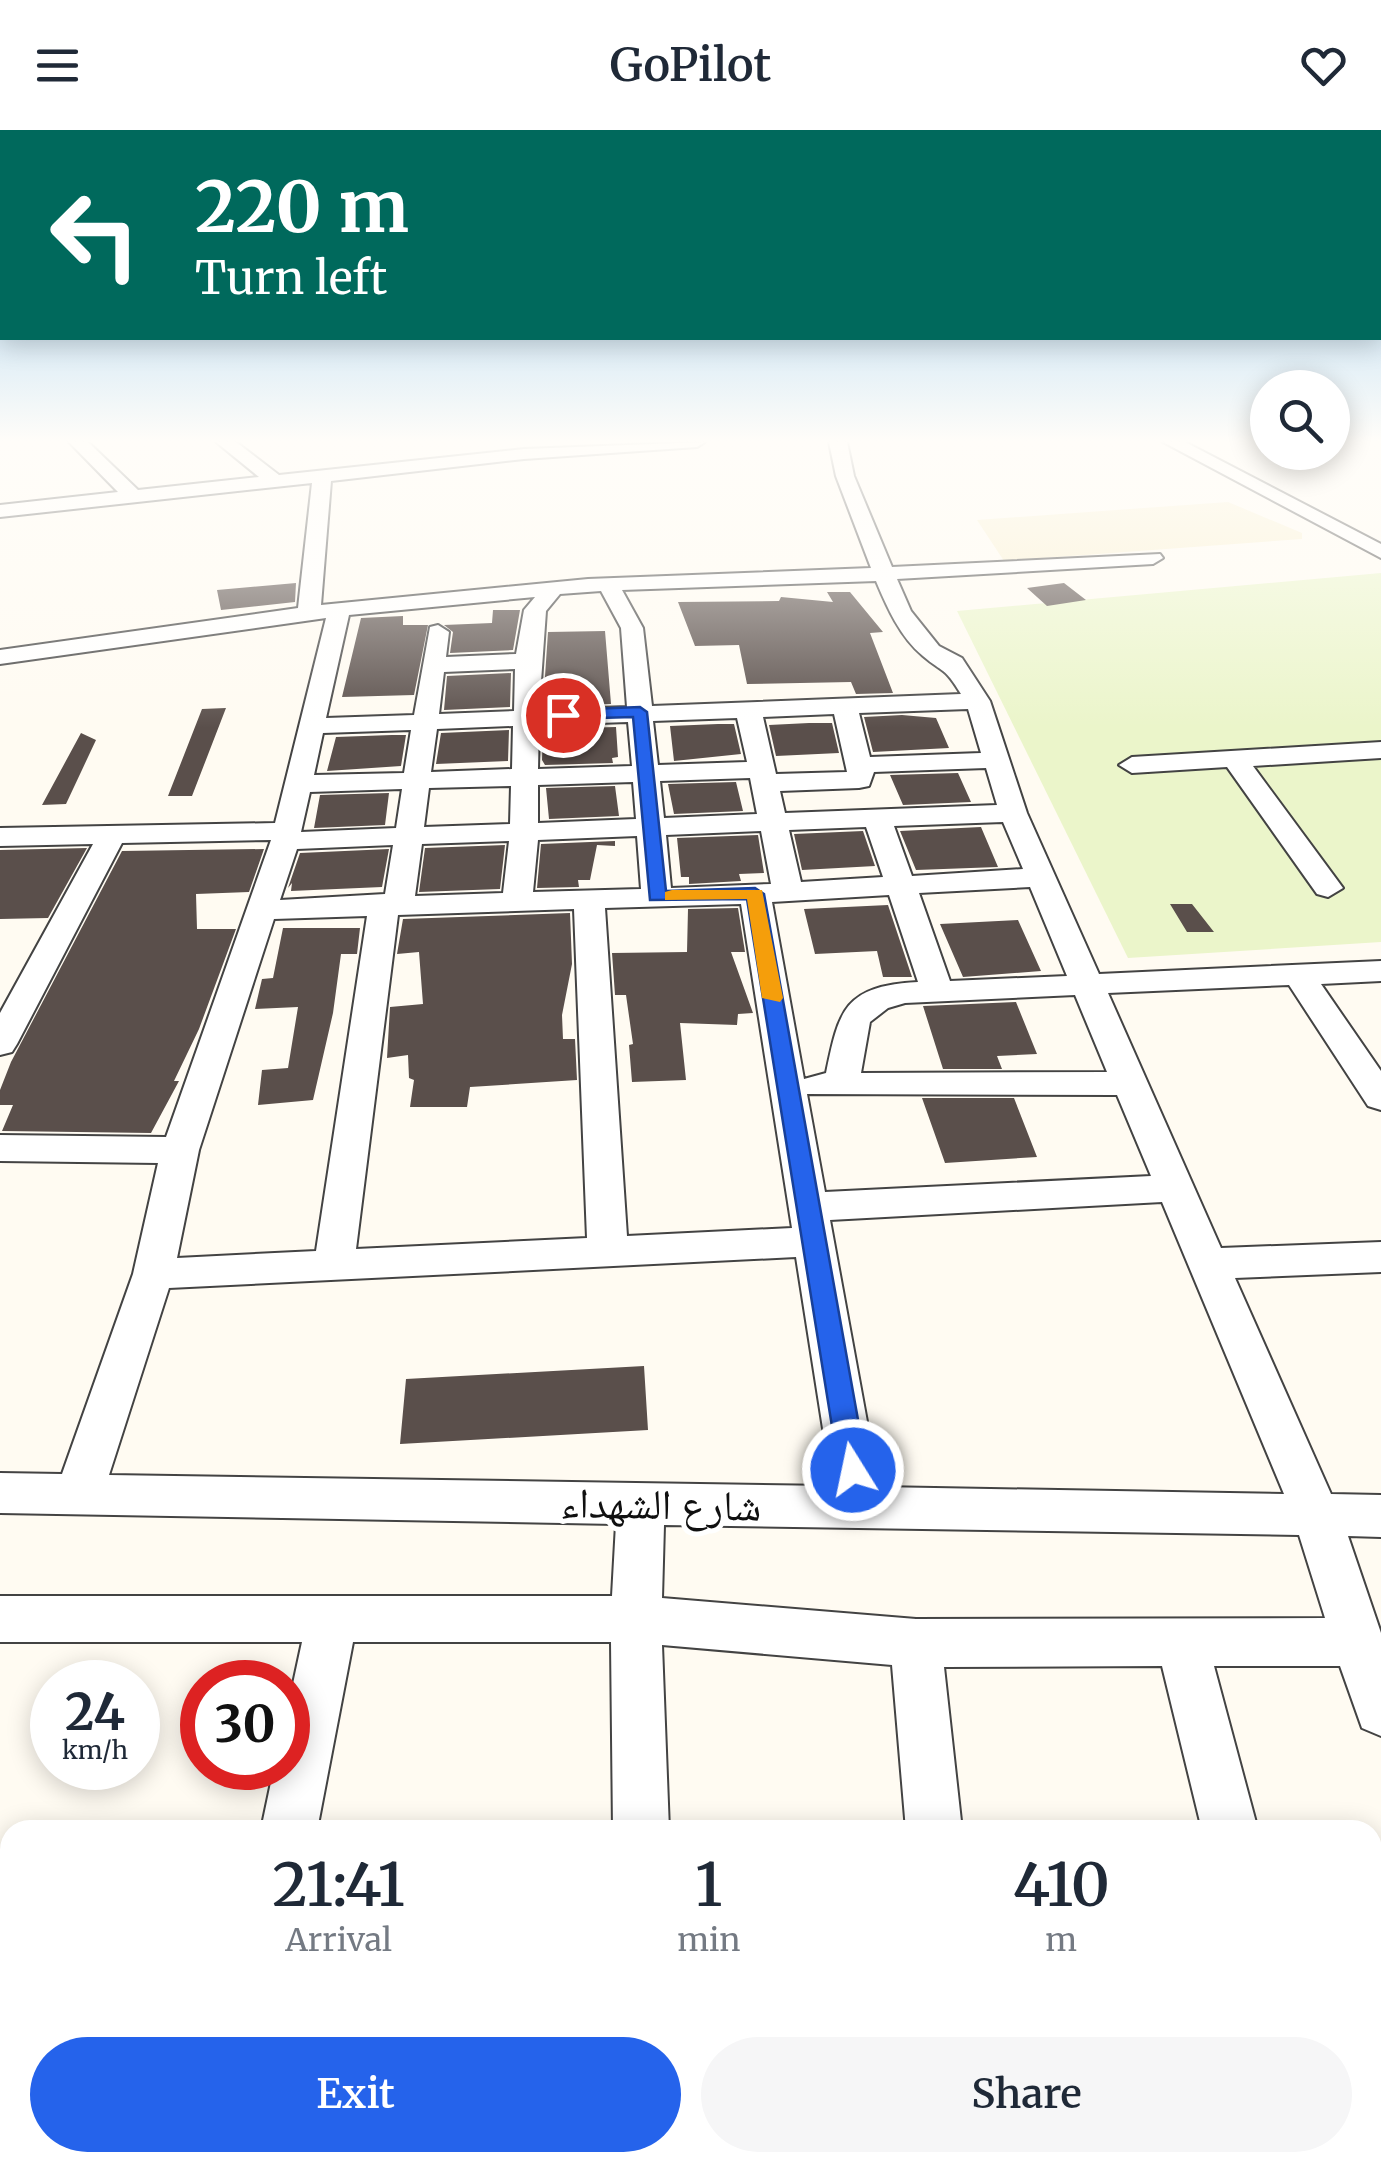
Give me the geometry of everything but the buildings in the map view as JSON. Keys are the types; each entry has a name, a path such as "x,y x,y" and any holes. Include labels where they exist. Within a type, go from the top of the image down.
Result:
{"street":[{"path":"79,1494 153,1274 180,1150 300,784 324,611 323,537"},
{"path":"870,537 903,620 931,650 954,663 978,701 1012,813 1317,1516 1381,1710"},
{"path":"1353,537 1381,552"},
{"path":"0,657 324,611 608,584 884,574 1153,558"},
{"path":"608,584 632,628 657,896"},
{"path":"517,900 524,832 527,662 535,610 553,590"},
{"path":"334,1265 391,903 428,720 438,632"},
{"path":"436,665 527,662"},
{"path":"311,726 978,701"},
{"path":"300,784 645,773 846,783 858,780 859,765 844,705"},
{"path":"748,708 770,822 787,1085 859,1508"},
{"path":"1132,765 1381,750"},
{"path":"1235,759 1328,888"},
{"path":"859,765 996,760"},
{"path":"0,837 406,836 1012,813"},
{"path":"877,818 938,992"},
{"path":"0,1044 112,836"},
{"path":"258,910 772,893 1040,878"},
{"path":"589,898 608,1251"},
{"path":"840,1085 854,1018 876,1001 903,993 1381,971"},
{"path":"1299,975 1381,1098"},
{"path":"787,1085 1130,1083"},
{"path":"0,1148 180,1150"},
{"path":"153,1274 608,1251 811,1224 1175,1188"},
{"path":"1208,1264 1381,1257"},
{"name":"شارع الشهداء","path":"0,1493 1381,1516"},
{"path":"641,1504 636,1618 641,1820"},
{"path":"0,1619 636,1618 916,1643 1358,1642"},
{"path":"291,1820 332,1619"},
{"path":"1182,1642 1227,1820"},
{"path":"916,1643 933,1820"}],"shaded area":[{"path":"988,537 1302,537 1302,539 1004,561"}],"green space":[{"path":"1381,573 1381,942 1128,958 957,611"}],"slow traffic":[{"path":"672,896 755,894 773,998"}],"route":[{"path":"563,715 640,712 657,896 755,894 853,1470"}]}
